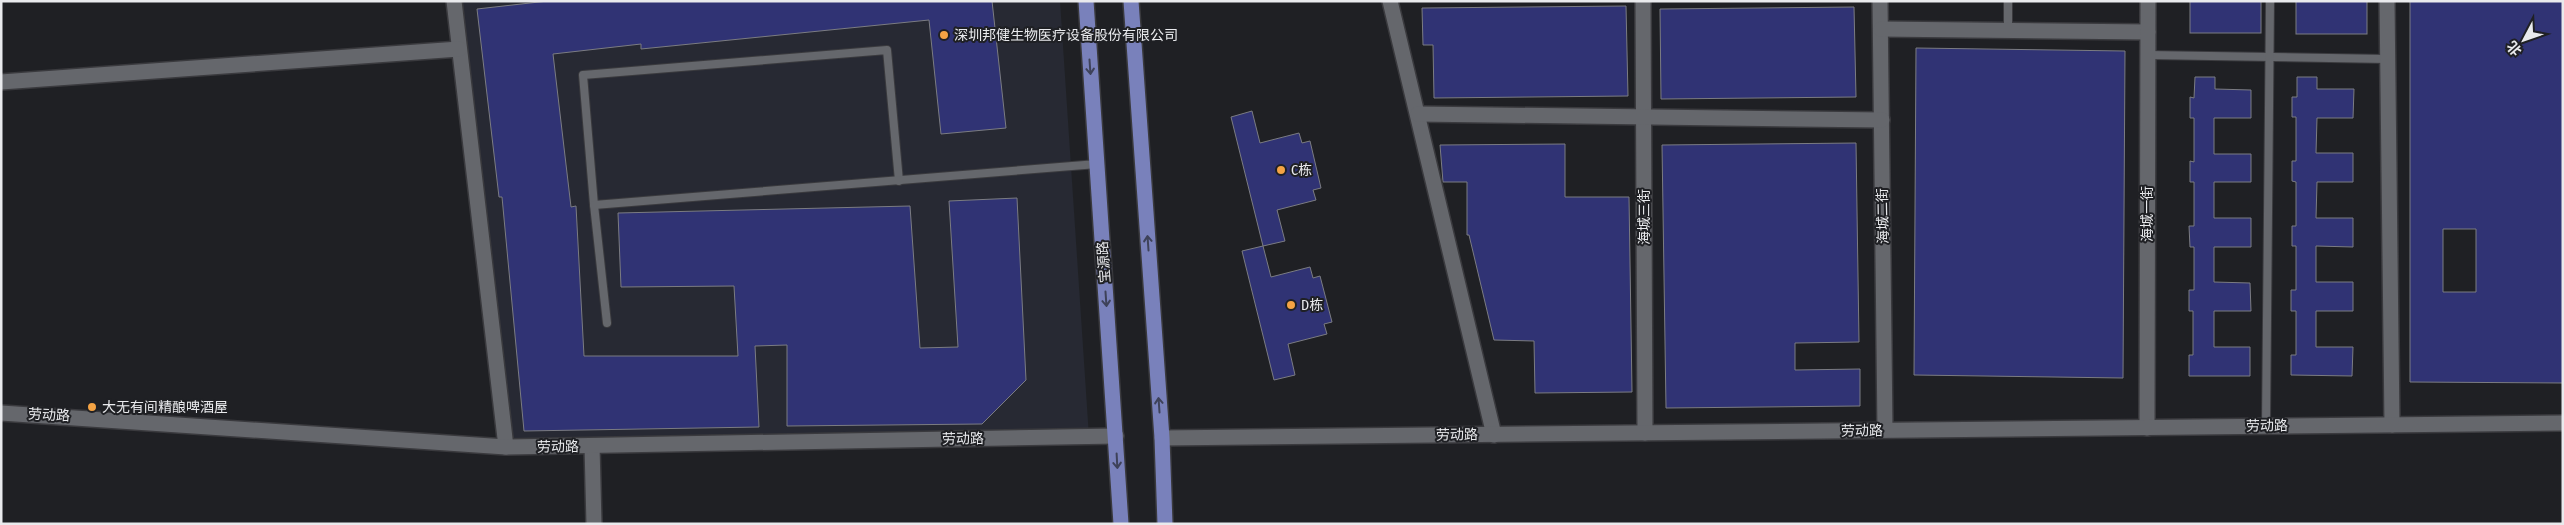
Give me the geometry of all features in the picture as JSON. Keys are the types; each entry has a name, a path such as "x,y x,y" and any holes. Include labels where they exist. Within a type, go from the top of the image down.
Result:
{"main road":[{"name":"宝源路","path":"1086,1 1116,436 1120,524"},
{"path":"1131,1 1162,438 1165,524"}],"street":[{"path":"454,1 506,447"},
{"path":"1390,1 1494,435"},
{"name":"海城三街","path":"1643,1 1645,433"},
{"name":"海城二街","path":"1880,1 1885,430"},
{"name":"海城一街","path":"2147,428 2148,1"},
{"path":"2387,1 2392,425"},
{"path":"1881,29 2148,32"},
{"path":"1,82 460,49"},
{"path":"1418,114 1882,120"},
{"name":"劳动路","path":"1,413 506,447 1116,436"},
{"name":"劳动路","path":"1162,438 2563,423"},
{"path":"592,446 594,524"}],"lane":[{"path":"2008,1 2008,30"},
{"path":"2266,426 2270,1"},
{"path":"608,323 594,205 582,75 887,50 899,181"},
{"path":"2148,55 2388,59"},
{"path":"594,205 1097,164"}],"shaded area":[{"path":"454,1 1060,1 1089,437 506,447"}],"building":[{"path":"548,1 992,1 1006,128 941,134 929,20 641,49 641,44 553,54 571,207 576,206 584,356 738,356 734,286 621,287 618,213 910,206 920,348 958,347 949,201 1017,198 1026,380 982,424 787,426 787,345 755,346 759,427 524,431 502,197 499,197 477,9"},
{"path":"2190,1 2261,1 2261,33 2190,33"},
{"path":"2296,1 2367,1 2367,34 2296,34"},
{"path":"2410,1 2563,1 2563,383 2410,382","holes":["2443,229 2476,229 2476,292 2443,292"]},
{"path":"1626,6 1628,96 1434,98 1433,45 1423,45 1422,8"},
{"path":"1854,7 1856,97 1661,99 1660,9"},
{"path":"1916,48 2125,51 2123,378 1914,375"},
{"path":"2195,77 2215,77 2215,89 2251,90 2251,118 2214,118 2214,154 2251,154 2251,182 2214,182 2214,218 2251,218 2251,247 2214,247 2214,282 2250,283 2251,311 2214,311 2214,347 2250,347 2250,376 2189,376 2189,355 2193,355 2193,311 2189,311 2189,290 2194,290 2194,247 2190,247 2189,226 2194,226 2194,182 2190,182 2190,161 2194,162 2194,118 2190,118 2190,97 2194,98"},
{"path":"2297,77 2317,77 2317,89 2354,89 2353,118 2317,118 2316,153 2353,153 2353,182 2317,182 2316,218 2353,218 2353,247 2316,246 2316,282 2353,282 2353,311 2316,311 2316,347 2353,347 2352,376 2291,375 2291,355 2296,355 2296,311 2291,311 2291,290 2296,290 2296,246 2292,246 2292,226 2296,226 2296,182 2292,181 2292,161 2296,161 2296,117 2292,117 2292,97 2297,97"},
{"name":"C栋","path":"1252,111 1260,143 1299,133 1302,143 1310,141 1321,188 1313,190 1316,200 1277,210 1285,241 1263,246 1231,117"},
{"path":"1856,143 1859,342 1795,343 1795,370 1860,369 1860,406 1666,408 1662,145"},
{"path":"1565,144 1565,197 1629,197 1632,392 1535,393 1534,341 1494,340 1469,235 1467,235 1467,182 1443,182 1440,145"},
{"name":"D栋","path":"1263,246 1271,277 1310,267 1313,278 1320,276 1332,322 1324,324 1327,334 1288,344 1295,375 1274,380 1242,251"}],"place":[{"name":"深圳邦健生物医疗设备股份有限公司","path":"944,35"},
{"name":"C栋","path":"1281,170"},
{"name":"D栋","path":"1291,305"},
{"name":"大无有间精酿啤酒屋","path":"92,407"}]}
